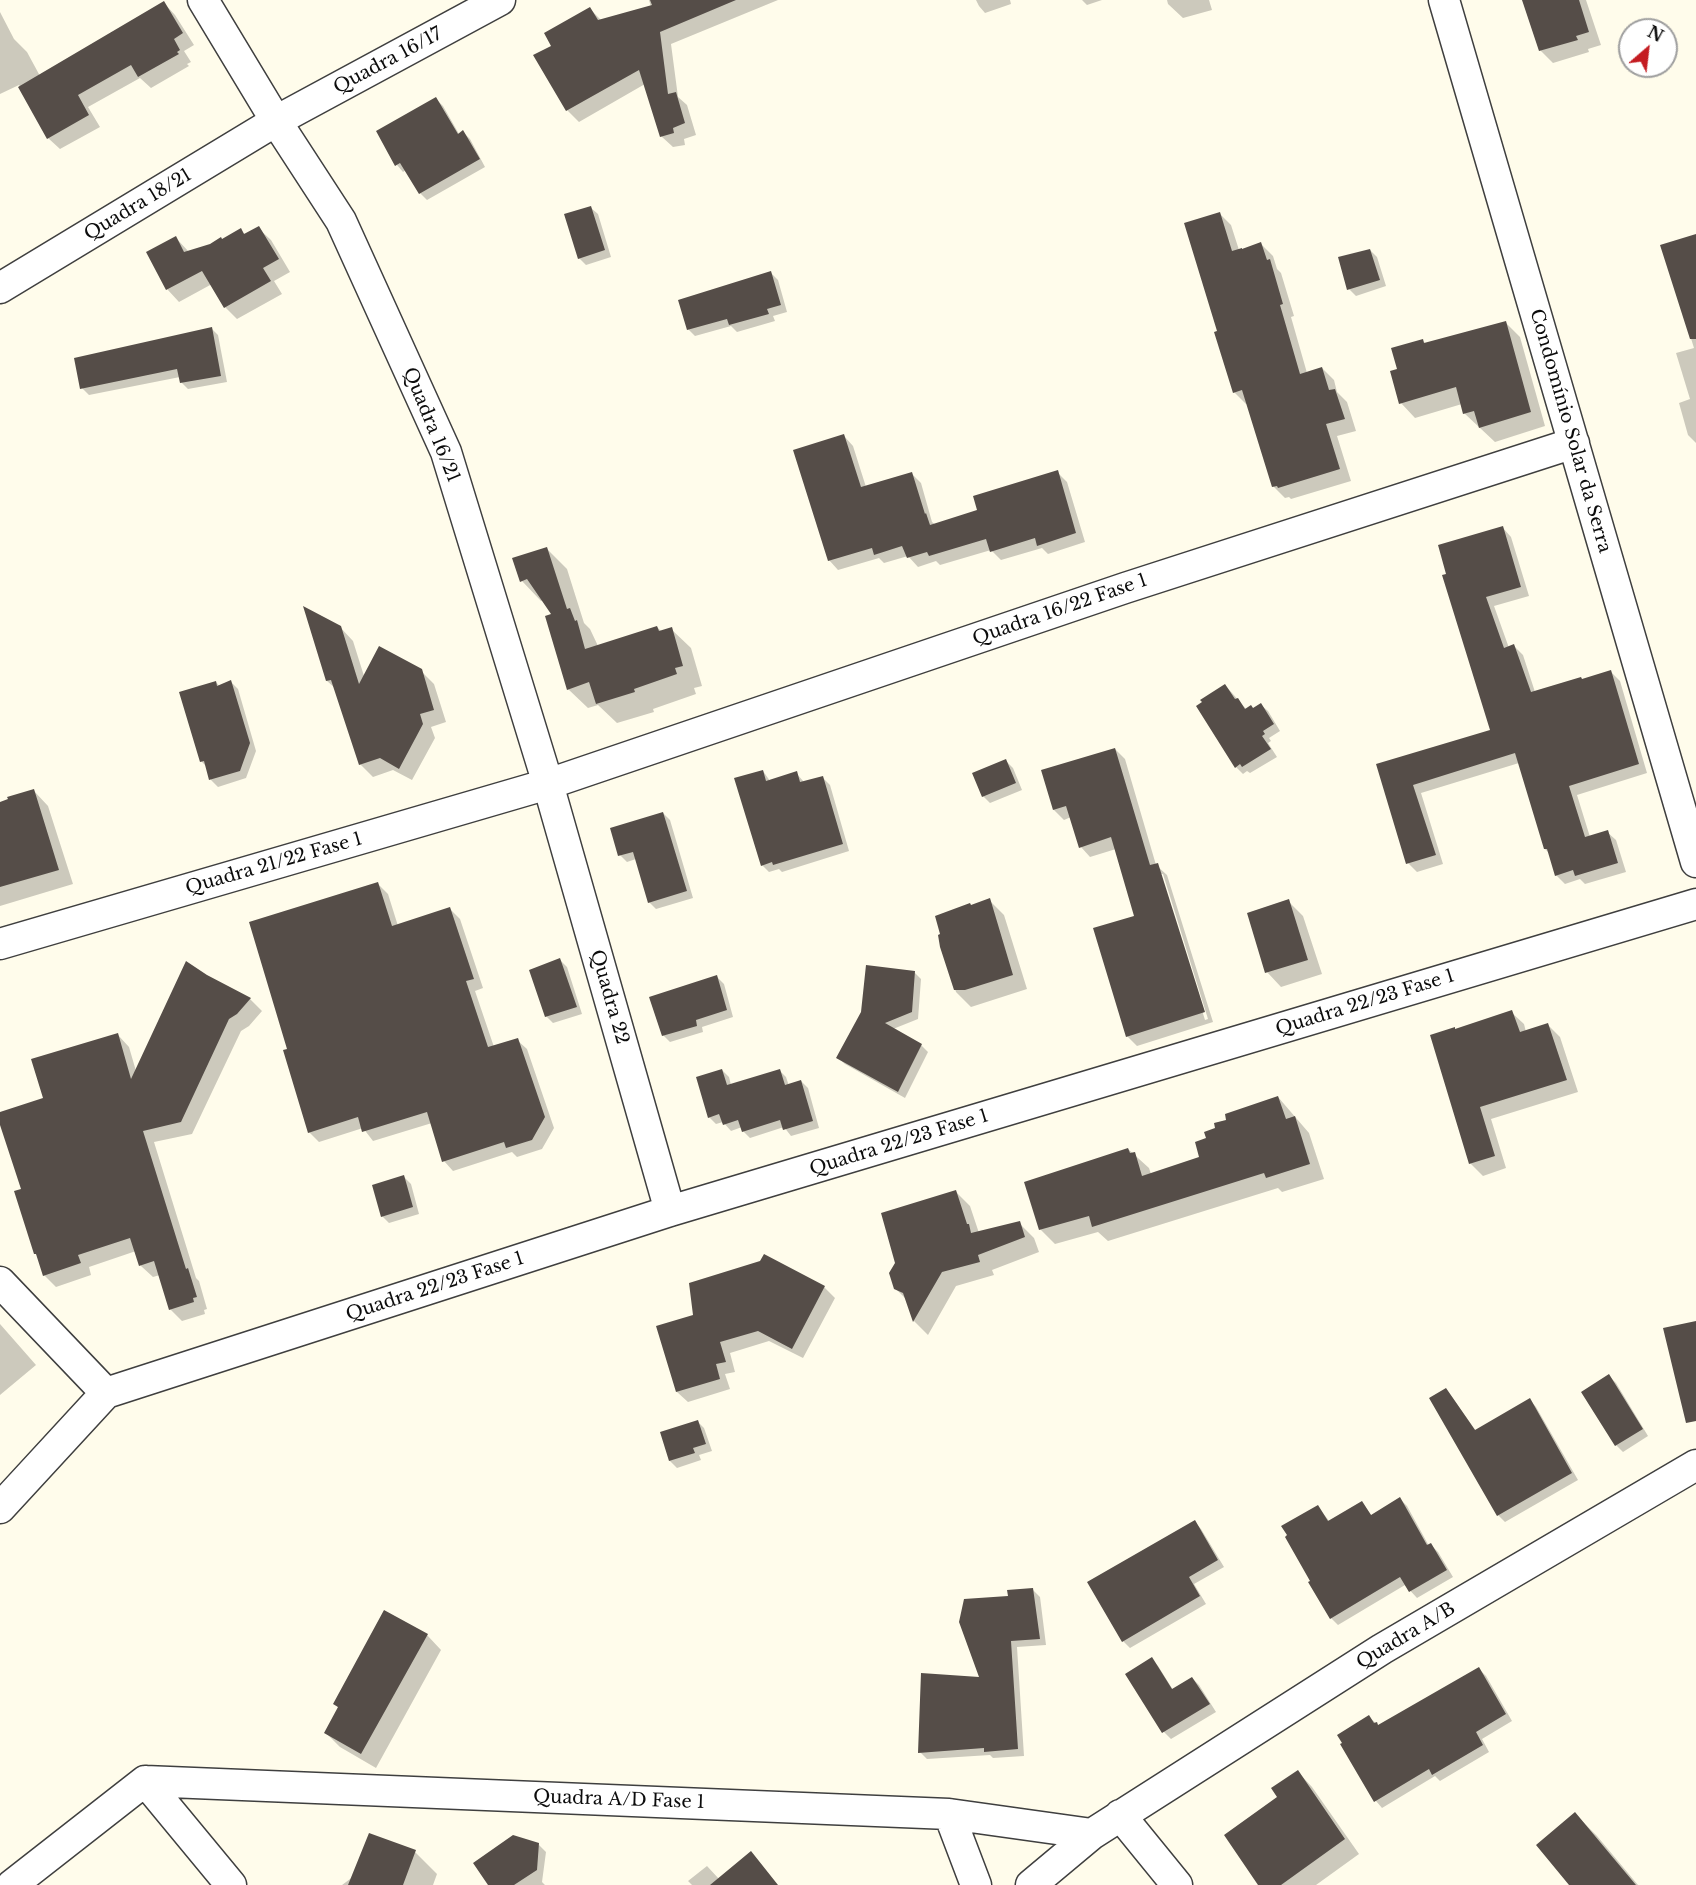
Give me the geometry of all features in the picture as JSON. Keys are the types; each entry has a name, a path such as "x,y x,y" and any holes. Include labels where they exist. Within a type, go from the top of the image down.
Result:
{"street":[{"name":"Quadra 16/21","path":"203,0 276,121 341,221 446,452 548,784"},
{"name":"Quadra 16/17","path":"276,121 500,0"},
{"name":"Condomínio Solar da Serra","path":"1444,0 1696,862"},
{"name":"Quadra 18/21","path":"0,288 276,121"},
{"name":"Quadra 16/22 Fase 1","path":"548,784 1125,588 1574,443"},
{"name":"Quadra 21/22 Fase 1","path":"0,944 548,784"},
{"name":"Quadra 22","path":"548,784 670,1211"},
{"name":"Quadra 22/23 Fase 1","path":"106,1393 670,1211 1696,904"},
{"path":"0,1282 106,1393 0,1508"},
{"name":"Quadra A/B","path":"1031,1885 1092,1834 1120,1815 1382,1649 1696,1465"},
{"path":"12,1885 145,1781 231,1885"},
{"name":"Quadra A/D Fase 1","path":"145,1781 949,1814 1092,1834"},
{"path":"949,1814 976,1885"},
{"path":"1120,1815 1177,1885"}],"building":[{"path":"650,0 736,0 660,32 668,94 676,92 685,123 673,128 674,133 660,137 639,70 566,111 533,55 551,46 544,33 590,7 598,20 652,5"},
{"path":"1522,0 1579,0 1589,32 1576,36 1578,40 1539,51"},
{"path":"164,1 183,33 174,39 180,50 177,52 179,54 138,77 131,65 78,95 89,115 47,139 18,87"},
{"path":"436,97 458,134 463,130 480,159 419,194 400,163 395,166 376,131"},
{"path":"591,206 605,250 578,259 564,214"},
{"path":"1220,212 1232,251 1261,242 1267,260 1270,259 1283,304 1280,305 1300,374 1322,367 1329,390 1335,389 1345,419 1326,424 1340,469 1278,488 1277,486 1272,487 1242,390 1233,393 1184,223"},
{"path":"259,226 279,259 263,268 271,281 224,308 202,271 166,290 146,252 176,236 184,252 210,244 221,237 222,239 241,228 244,234"},
{"path":"1696,234 1696,339 1690,339 1660,245"},
{"path":"1370,249 1380,280 1347,290 1338,257"},
{"path":"771,271 781,305 767,309 769,314 729,325 727,319 687,330 678,300"},
{"path":"1506,321 1531,412 1479,428 1474,411 1463,414 1456,387 1399,404 1390,371 1397,369 1391,348 1423,339 1424,343"},
{"path":"212,327 221,376 180,383 177,369 80,389 74,358"},
{"path":"844,434 861,487 912,472 930,525 977,510 973,496 1058,470 1076,533 1037,546 1035,538 990,552 986,539 929,556 927,552 907,558 902,546 874,555 872,548 828,561 793,450"},
{"path":"1503,526 1521,587 1486,597 1504,648 1514,644 1531,692 1611,670 1639,764 1569,786 1585,837 1608,830 1618,863 1575,876 1573,870 1555,876 1547,849 1544,849 1515,753 1413,785 1436,855 1406,864 1376,764 1490,730 1442,575 1446,574 1438,545"},
{"path":"547,547 567,609 570,608 575,621 577,620 585,649 657,626 659,631 672,627 683,666 675,668 677,674 634,689 635,692 596,704 589,682 567,690 545,616 551,614 527,579 520,582 512,558"},
{"path":"303,606 341,626 359,684 379,646 422,669 434,710 420,714 423,724 399,769 380,758 359,765 331,680 326,681"},
{"path":"231,680 250,743 240,771 209,780 204,761 200,762 179,692 216,681 217,686"},
{"path":"1225,684 1245,709 1251,705 1253,708 1261,703 1274,724 1263,731 1265,734 1262,736 1271,749 1242,767 1240,764 1235,768 1196,706 1202,702 1200,700"},
{"path":"1115,748 1150,865 1158,863 1205,1012 1126,1037 1093,928 1134,916 1111,837 1079,848 1066,806 1053,810 1041,770"},
{"path":"1006,759 1016,783 982,797 972,773"},
{"path":"763,770 766,781 797,771 800,782 823,776 843,844 773,865 772,862 761,866 734,778"},
{"path":"34,789 59,870 0,887 0,802 8,799 7,797"},
{"path":"663,812 687,891 648,903 633,852 618,856 610,828"},
{"path":"378,882 392,926 450,907 474,979 466,981 488,1047 518,1038 545,1117 532,1140 506,1148 504,1142 442,1162 427,1112 362,1132 358,1117 308,1133 283,1050 287,1049 249,922"},
{"path":"990,898 1013,975 965,990 954,990 940,947 938,935 940,934 935,916"},
{"path":"1289,899 1308,960 1265,973 1247,913"},
{"path":"560,958 577,1007 545,1017 529,970"},
{"path":"186,961 251,998 237,1014 229,1019 181,1122 143,1131 197,1297 193,1298 194,1302 169,1310 154,1261 139,1266 130,1238 78,1255 81,1263 43,1276 14,1191 21,1189 0,1125 0,1112 43,1098 31,1059 118,1033 131,1079"},
{"path":"866,965 915,971 912,1012 885,1023 922,1044 898,1092 836,1058 861,1012"},
{"path":"717,975 727,1010 696,1020 697,1026 662,1036 649,997"},
{"path":"1512,1010 1520,1032 1548,1023 1567,1080 1480,1107 1495,1156 1469,1164 1430,1035"},
{"path":"722,1069 727,1085 780,1069 785,1085 801,1080 813,1121 783,1130 780,1120 742,1132 738,1120 723,1125 719,1114 708,1118 696,1077"},
{"path":"1278,1096 1286,1119 1295,1116 1310,1164 1266,1178 1264,1173 1092,1227 1089,1216 1039,1230 1024,1182 1128,1148 1130,1153 1135,1152 1142,1176 1199,1157 1195,1142 1206,1138 1204,1132 1215,1128 1214,1123 1226,1120 1225,1114"},
{"path":"404,1175 413,1207 381,1217 372,1185"},
{"path":"956,1190 971,1233 1020,1221 1025,1237 978,1255 980,1262 942,1272 913,1322 903,1293 894,1289 889,1273 895,1263 881,1213"},
{"path":"764,1254 825,1286 792,1349 758,1331 720,1342 726,1362 716,1364 720,1379 676,1392 656,1326 693,1315 689,1283 760,1261"},
{"path":"1696,1321 1696,1421 1686,1423 1663,1328"},
{"path":"1609,1374 1643,1429 1615,1446 1581,1392"},
{"path":"1446,1388 1475,1430 1530,1398 1572,1473 1497,1516 1429,1398"},
{"path":"698,1420 706,1444 693,1448 695,1453 669,1461 660,1432"},
{"path":"1400,1497 1427,1545 1431,1543 1447,1570 1409,1592 1400,1577 1330,1619 1308,1582 1310,1581 1281,1526 1318,1505 1328,1521 1362,1501 1371,1515"},
{"path":"1195,1520 1218,1560 1189,1577 1200,1596 1122,1642 1087,1582"},
{"path":"1033,1588 1040,1639 1011,1641 1018,1749 984,1752 984,1748 918,1753 921,1673 979,1677 959,1622 964,1599 1008,1596 1007,1590"},
{"path":"384,1610 428,1634 361,1754 324,1733 338,1707 333,1704"},
{"path":"1152,1657 1172,1689 1192,1677 1210,1704 1162,1733 1125,1674"},
{"path":"1479,1667 1506,1714 1476,1732 1483,1745 1432,1775 1429,1769 1374,1802 1337,1735 1369,1715 1378,1725"},
{"path":"1298,1770 1345,1839 1281,1885 1258,1885 1224,1835 1277,1797 1271,1788"},
{"path":"1575,1812 1636,1885 1569,1885 1536,1845"},
{"path":"369,1833 416,1850 403,1885 348,1885"},
{"path":"513,1835 539,1843 537,1870 514,1885 488,1885 473,1863"},
{"path":"751,1851 778,1885 710,1885"}]}
